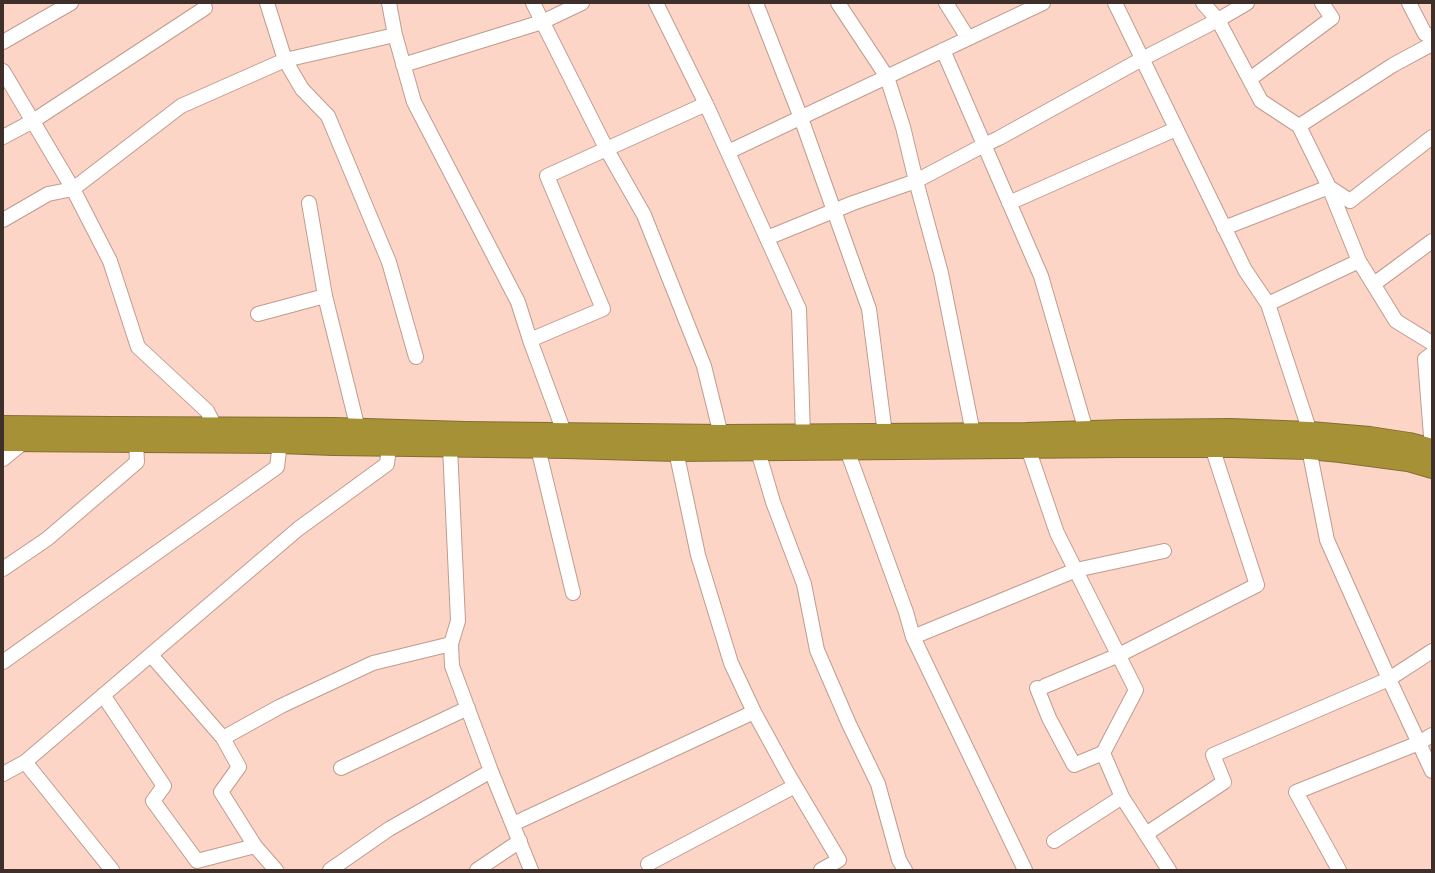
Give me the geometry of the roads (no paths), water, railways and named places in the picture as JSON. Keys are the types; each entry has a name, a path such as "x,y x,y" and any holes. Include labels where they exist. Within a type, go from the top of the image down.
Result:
{"highway":[{"path":"3,426 135,435 280,436 358,429 538,448 676,451 758,450 803,442 886,434 973,441"},
{"path":"3,441 135,435 216,428 280,436 389,446 450,439 564,432 722,435 803,442 847,450 973,441 1027,441 1122,446 1212,447 1310,440"},
{"path":"1027,441 1086,431 1231,429 1310,440 1408,461 1431,458"}],"street":[{"path":"3,42 71,3"},
{"path":"267,3 285,60 302,89 328,116 389,262 416,357"},
{"path":"389,3 395,35 414,102 518,302 530,340 564,432"},
{"path":"533,3 607,150 644,215 704,366 722,435"},
{"path":"403,65 542,22 582,3"},
{"path":"656,3 706,104 799,309 803,442"},
{"path":"756,3 801,118 869,309 886,434"},
{"path":"838,3 887,77 903,127 941,273 973,441"},
{"path":"946,3 968,38"},
{"path":"728,152 1043,3"},
{"path":"1115,3 1245,270 1268,304 1310,440 1327,540 1432,771"},
{"path":"1202,3 1218,20 1261,100 1299,126 1329,186 1358,260 1396,321 1432,343"},
{"path":"767,238 834,211 916,181 999,138 1247,3"},
{"path":"1250,79 1332,18 1322,3"},
{"path":"1409,3 1425,34 1432,36"},
{"path":"3,137 33,121 205,8"},
{"path":"3,220 48,194 73,188 181,106 285,60 395,35"},
{"path":"1299,126 1393,65 1432,44"},
{"path":"943,50 1041,276 1086,431"},
{"path":"3,70 73,188 110,261 138,348 207,411 216,428"},
{"path":"530,340 603,309 548,176 706,104"},
{"path":"1009,203 1176,129"},
{"path":"1329,186 1350,201 1432,137"},
{"path":"1224,228 1329,186"},
{"path":"309,203 325,296 358,429"},
{"path":"1374,284 1432,241"},
{"path":"1268,304 1358,260"},
{"path":"258,314 325,296"},
{"path":"1431,458 1426,359 1432,354"},
{"path":"3,569 47,538 137,462 135,435"},
{"path":"3,662 277,467 280,436"},
{"path":"450,439 458,621 451,644 452,666 491,771 531,870"},
{"path":"3,459 25,441"},
{"path":"1027,441 1057,533 1119,655 1136,690 1103,754 1074,765 1049,718 1041,687 1119,655 1257,585 1212,447"},
{"path":"3,774 25,762 298,529 387,464 389,446"},
{"path":"538,448 573,593"},
{"path":"758,450 772,502 804,584 817,650 849,724 878,784 899,860 905,870"},
{"path":"847,450 906,612 913,637 1025,870"},
{"path":"676,451 698,555 732,663 754,712 795,786 839,860 821,870"},
{"path":"913,637 1076,570 1164,551"},
{"path":"223,738 281,706 373,663 451,644"},
{"path":"1146,834 1224,782 1213,754 1389,679 1432,651"},
{"path":"151,655 223,738 239,767 221,792 255,846 276,870"},
{"path":"103,696 164,786 153,801 197,861 255,846"},
{"path":"341,768 468,708"},
{"path":"513,824 754,712"},
{"path":"1339,870 1296,792 1419,743 1432,735"},
{"path":"1103,754 1122,797 1169,870"},
{"path":"25,762 112,870"},
{"path":"330,870 389,829 491,771"},
{"path":"648,864 795,786"},
{"path":"1054,841 1122,797"},
{"path":"477,870 520,841"}]}
